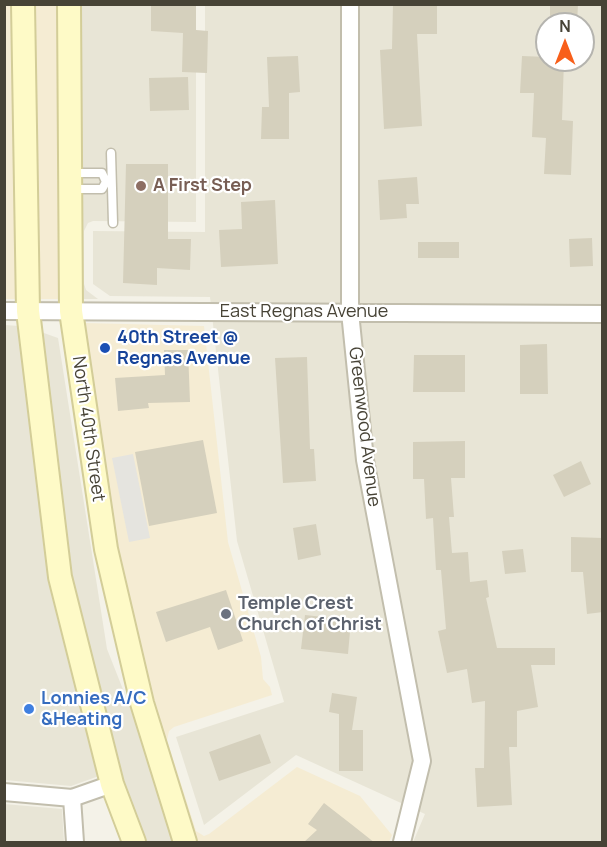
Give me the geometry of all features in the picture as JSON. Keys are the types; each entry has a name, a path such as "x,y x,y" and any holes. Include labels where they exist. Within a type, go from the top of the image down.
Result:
{"main road":[{"path":"23,4 28,311 60,577 112,784 134,843"},
{"name":"North 40th Street","path":"69,4 72,311 106,549 142,704 185,843"}],"street":[{"name":"Greenwood Avenue","path":"350,4 350,312 365,460 422,760 402,843"},
{"name":"East Regnas Avenue","path":"4,311 603,314"},
{"path":"4,792 72,798 112,784"},
{"path":"72,798 75,843"}],"lane":[{"path":"111,153 109,182 113,223"},
{"path":"70,181 102,173 109,182"},
{"path":"70,181 102,189 109,182"}],"shaded area":[{"path":"12,4 17,299 5,299 4,5"},
{"path":"33,5 58,5 60,299 38,299"},
{"path":"80,5 196,5 196,222 93,221 88,223 84,231 84,284 86,290 98,299 82,299"},
{"path":"205,5 602,5 602,842 413,842 425,814 296,755 204,825 176,737 284,702 237,541 210,297 110,296 93,284 93,231 205,232"},
{"path":"84,323 204,326 228,542 261,657 263,679 270,687 272,695 174,727 169,731 167,740 196,831 204,836 209,834 297,767 360,796 392,835 389,842 197,842 152,700 116,546"},
{"path":"5,325 19,326 99,776 71,786 5,780"},
{"path":"41,332 58,338 107,649 139,730 174,842 145,842 122,780 70,574"},
{"path":"133,454 150,538 129,542 112,458"},
{"path":"4,804 62,809 64,842 5,842"}],"building":[{"path":"151,4 196,4 196,30 208,31 207,73 182,72 183,33 151,31"},
{"path":"393,4 437,4 437,34 417,34 422,126 384,129 380,50 392,49"},
{"path":"550,4 578,4 578,12 550,12"},
{"path":"298,56 300,92 289,93 289,139 261,139 262,107 269,107 267,57"},
{"path":"522,56 535,57 535,72 564,72 562,120 573,121 571,175 544,174 546,138 532,137 534,93 520,93"},
{"path":"188,77 189,110 150,111 149,78"},
{"path":"126,164 168,164 168,239 191,239 190,270 157,268 157,285 123,283"},
{"path":"417,177 419,204 406,204 407,218 380,220 378,180"},
{"path":"275,200 278,264 221,267 219,230 242,229 241,202"},
{"path":"592,238 593,266 570,267 569,239"},
{"path":"418,242 459,242 459,258 418,258"},
{"path":"547,344 548,394 520,394 520,345"},
{"path":"164,350 188,350 190,402 148,403 149,408 118,411 115,378 165,375"},
{"path":"414,355 465,355 465,392 413,392"},
{"path":"307,357 310,449 314,449 316,481 283,483 275,358"},
{"path":"203,440 217,513 149,526 135,452"},
{"path":"465,441 465,478 451,478 454,517 449,517 452,553 468,552 470,582 487,580 489,597 486,598 497,648 555,648 555,665 531,665 538,707 517,711 517,747 509,747 512,805 477,807 475,768 484,768 485,701 472,703 467,669 447,673 438,631 446,629 441,570 436,570 433,518 426,519 424,479 413,479 413,442"},
{"path":"581,461 591,484 564,497 553,475"},
{"path":"316,524 321,555 298,560 293,528"},
{"path":"571,537 603,538 603,612 587,614 583,572 571,572"},
{"path":"523,549 526,572 505,574 502,551"},
{"path":"226,590 243,641 218,650 210,627 166,642 156,612"},
{"path":"305,615 351,620 348,654 301,649"},
{"path":"332,693 357,697 352,730 363,730 363,771 339,771 339,714 329,712"},
{"path":"260,734 271,763 219,781 209,752"},
{"path":"324,803 375,843 303,843 317,830 308,824"}],"place":[{"name":"A First Step","path":"141,186"},
{"name":"40th Street @ Regnas Avenue","path":"105,348"},
{"name":"Temple Crest Church of Christ","path":"226,614"},
{"name":"Lonnies A/C &Heating","path":"29,709"}]}
